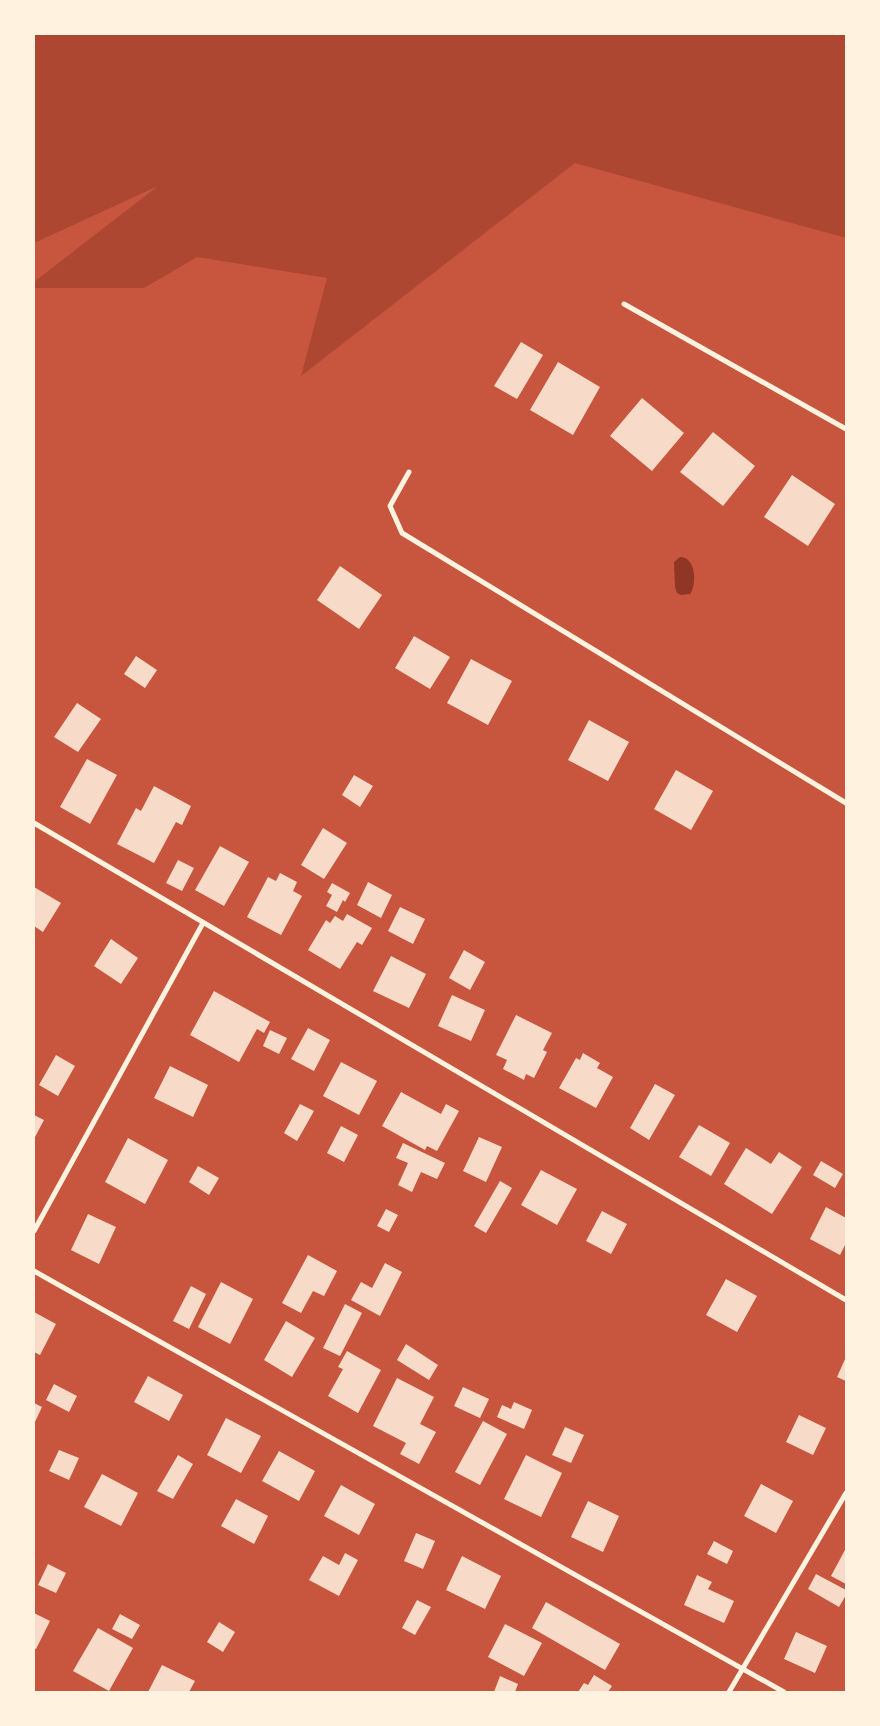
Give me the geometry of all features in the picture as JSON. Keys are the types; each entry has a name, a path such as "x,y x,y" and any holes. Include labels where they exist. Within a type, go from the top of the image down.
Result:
{"street":[{"path":"624,304 846,429"},
{"path":"409,472 390,506 402,533 846,803"},
{"path":"34,824 846,1300"},
{"path":"34,1231 203,924"},
{"path":"34,1271 784,1692"},
{"path":"729,1692 846,1494"}],"shaded area":[{"path":"34,34 846,34 846,238 575,163 301,376 327,278 197,257 144,288 34,288 34,282 158,186 34,243"},
{"path":"680,557 689,561 694,572 694,584 690,594 681,595 677,593 675,587 674,562"}],"building":[{"path":"521,342 543,355 517,399 494,386"},
{"path":"558,362 600,387 573,435 530,410"},
{"path":"642,398 684,433 652,471 610,436"},
{"path":"713,432 755,466 723,506 680,472"},
{"path":"792,475 835,504 808,546 764,517"},
{"path":"340,566 382,595 359,629 317,600"},
{"path":"414,636 450,657 430,689 395,668"},
{"path":"136,656 157,670 145,688 124,674"},
{"path":"471,659 512,681 488,725 447,703"},
{"path":"77,703 101,719 78,752 54,737"},
{"path":"589,720 629,742 608,781 568,760"},
{"path":"87,759 117,775 90,824 60,807"},
{"path":"676,770 713,791 691,830 654,809"},
{"path":"354,775 373,786 360,807 342,795"},
{"path":"154,786 191,806 182,825 176,822 154,863 117,844 136,808 141,811"},
{"path":"323,828 347,843 324,879 301,865"},
{"path":"220,846 249,862 224,906 195,890"},
{"path":"178,860 194,868 182,891 166,883"},
{"path":"280,873 297,882 293,891 302,896 281,935 247,917 268,877 276,881"},
{"path":"368,882 392,895 381,918 357,905"},
{"path":"332,883 350,893 345,902 343,900 337,912 326,906 332,895 327,892"},
{"path":"34,887 61,903 43,932 34,926"},
{"path":"400,907 425,919 413,944 388,931"},
{"path":"347,914 372,928 362,945 357,942 340,969 308,950 326,920 330,923 335,916 343,921"},
{"path":"111,939 138,958 121,984 94,966"},
{"path":"464,950 485,962 470,990 449,978"},
{"path":"391,956 426,974 409,1008 373,991"},
{"path":"214,991 270,1022 264,1033 257,1029 239,1062 190,1035"},
{"path":"452,995 485,1010 471,1041 438,1026"},
{"path":"516,1015 552,1033 543,1050 547,1052 534,1078 526,1074 524,1080 503,1069 507,1060 496,1055"},
{"path":"308,1028 330,1040 314,1071 291,1059"},
{"path":"270,1030 287,1038 279,1054 263,1046"},
{"path":"583,1053 600,1063 597,1068 613,1077 596,1108 559,1088 576,1058 580,1060"},
{"path":"56,1055 75,1066 58,1096 39,1085"},
{"path":"341,1062 377,1081 359,1115 323,1096"},
{"path":"170,1066 208,1085 193,1117 154,1098"},
{"path":"655,1084 675,1095 649,1140 630,1128"},
{"path":"401,1092 441,1114 446,1104 459,1111 437,1151 427,1146 425,1150 382,1126"},
{"path":"300,1104 314,1111 297,1141 284,1133"},
{"path":"34,1115 44,1120 34,1139"},
{"path":"699,1125 730,1143 711,1176 679,1157"},
{"path":"341,1126 358,1135 344,1162 327,1153"},
{"path":"479,1137 502,1147 486,1182 463,1171"},
{"path":"128,1138 168,1160 145,1204 105,1182"},
{"path":"403,1143 445,1163 437,1179 421,1172 412,1192 398,1185 408,1163 396,1158"},
{"path":"746,1148 771,1164 779,1152 802,1167 772,1214 724,1184"},
{"path":"821,1161 843,1174 835,1188 813,1175"},
{"path":"198,1166 219,1178 209,1195 189,1182"},
{"path":"541,1170 577,1189 557,1225 521,1205"},
{"path":"500,1181 512,1188 486,1233 474,1226"},
{"path":"826,1207 846,1218 846,1243 840,1255 810,1239"},
{"path":"386,1209 398,1215 389,1232 377,1226"},
{"path":"602,1211 627,1224 611,1254 586,1241"},
{"path":"88,1214 116,1227 99,1264 71,1250"},
{"path":"308,1255 337,1271 324,1296 313,1291 301,1313 282,1303"},
{"path":"385,1263 402,1272 380,1316 351,1300 361,1282 372,1288"},
{"path":"726,1279 757,1296 737,1332 706,1315"},
{"path":"221,1282 253,1299 230,1344 198,1327"},
{"path":"191,1286 206,1294 189,1329 173,1321"},
{"path":"345,1304 362,1313 340,1356 323,1348"},
{"path":"34,1312 56,1324 40,1355 34,1352"},
{"path":"286,1321 315,1338 292,1377 264,1360"},
{"path":"406,1344 438,1365 429,1380 397,1360"},
{"path":"347,1351 381,1370 358,1413 328,1396 343,1369 338,1367"},
{"path":"846,1357 846,1381 837,1377"},
{"path":"148,1376 183,1395 169,1421 134,1402"},
{"path":"397,1378 434,1397 420,1424 436,1432 419,1464 400,1454 406,1443 373,1426"},
{"path":"54,1384 77,1396 69,1412 46,1400"},
{"path":"463,1387 489,1399 480,1418 454,1406"},
{"path":"514,1402 532,1410 524,1429 497,1417 502,1405 511,1409"},
{"path":"34,1403 42,1407 34,1424"},
{"path":"799,1415 826,1428 813,1455 786,1442"},
{"path":"226,1418 261,1436 241,1473 207,1455"},
{"path":"483,1421 507,1434 480,1485 455,1472"},
{"path":"565,1427 584,1435 571,1463 552,1455"},
{"path":"59,1450 79,1458 69,1480 49,1471"},
{"path":"279,1451 315,1471 299,1501 262,1481"},
{"path":"178,1455 193,1464 173,1499 157,1491"},
{"path":"526,1455 562,1473 541,1517 504,1499"},
{"path":"102,1474 138,1493 121,1526 84,1507"},
{"path":"761,1484 793,1501 776,1533 744,1516"},
{"path":"341,1485 375,1504 359,1535 324,1516"},
{"path":"236,1499 268,1516 254,1544 221,1526"},
{"path":"588,1501 619,1516 603,1552 571,1537"},
{"path":"416,1533 435,1541 423,1569 404,1561"},
{"path":"714,1541 733,1551 727,1564 707,1554"},
{"path":"846,1548 846,1584 831,1576"},
{"path":"345,1553 358,1560 339,1596 309,1580 323,1556 339,1565"},
{"path":"462,1556 501,1576 485,1609 446,1590"},
{"path":"48,1564 66,1573 56,1593 38,1585"},
{"path":"816,1574 846,1590 846,1595 839,1607 808,1589"},
{"path":"697,1575 712,1582 708,1589 734,1601 724,1623 684,1605"},
{"path":"417,1600 431,1607 415,1635 402,1628"},
{"path":"546,1602 620,1644 605,1670 532,1628"},
{"path":"34,1613 50,1621 36,1649 34,1648"},
{"path":"120,1614 140,1625 132,1639 112,1629"},
{"path":"219,1622 235,1632 223,1652 207,1642"},
{"path":"505,1624 542,1643 524,1676 488,1657"},
{"path":"98,1628 133,1648 109,1691 73,1671"},
{"path":"796,1632 827,1646 815,1673 784,1659"},
{"path":"162,1665 195,1681 189,1692 148,1692"},
{"path":"594,1675 612,1686 608,1692 578,1692 584,1683 588,1685"},
{"path":"500,1676 518,1684 515,1692 494,1692"}]}
